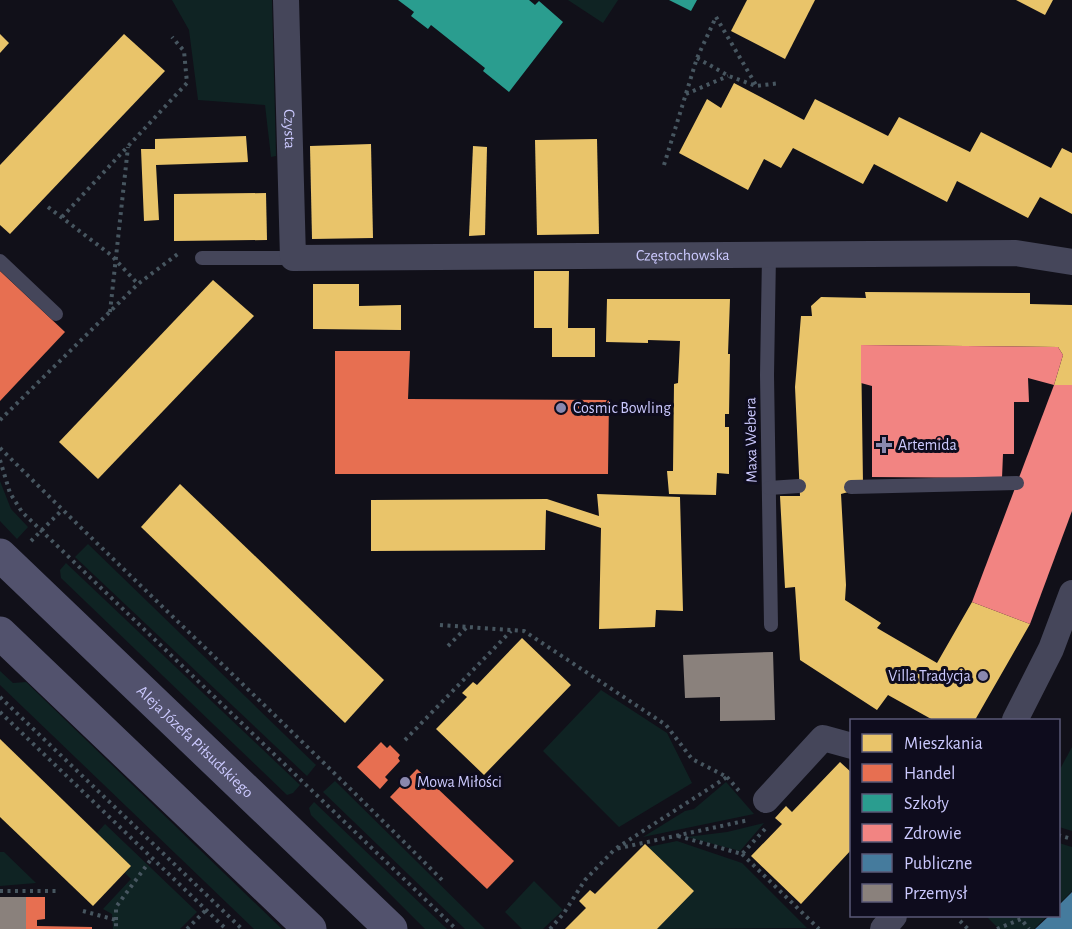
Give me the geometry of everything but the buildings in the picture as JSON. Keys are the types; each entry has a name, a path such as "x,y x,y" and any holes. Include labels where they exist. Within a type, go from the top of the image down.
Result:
{"main road":[{"name":"Aleja Józefa Piłsudskiego","path":"0,555 391,929"},
{"path":"0,633 310,929"}],"street":[{"name":"Czysta","path":"286,0 292,258"},
{"name":"Częstochowska","path":"292,258 1016,254 1072,262"},
{"path":"1016,719 1051,649 1072,593"},
{"path":"763,809 823,738 850,745"}],"lane":[{"name":"Maxa Webera","path":"769,255 767,375 771,625"},
{"path":"202,258 292,258"},
{"path":"0,261 56,314"},
{"path":"851,487 1017,483"},
{"path":"769,488 799,486"}],"path":[{"path":"664,165 697,58 716,17 756,86"},
{"path":"62,217 187,83 184,51 172,37"},
{"path":"697,58 729,76 756,86 780,83"},
{"path":"686,94 729,76"},
{"path":"110,312 128,147"},
{"path":"48,207 117,262 138,284"},
{"path":"0,420 138,284 189,246 204,246 202,258"},
{"path":"0,448 88,536 330,768 442,880"},
{"path":"0,460 10,493 22,512 456,929"},
{"path":"440,626 524,631 666,725 692,759 727,777 615,849 585,880 564,913 550,929"},
{"path":"448,646 467,627"},
{"path":"405,740 512,630"},
{"path":"0,697 242,929"},
{"path":"0,712 226,929"},
{"path":"615,849 677,836 763,809 771,823 742,854"},
{"path":"677,836 742,854 819,929"},
{"path":"116,929 116,907 152,858"},
{"path":"0,891 58,891"},
{"path":"187,929 206,910"},
{"path":"83,911 116,920"},
{"path":"997,929 1021,919 1029,929"},
{"path":"960,921 968,929"}],"green space":[{"path":"172,0 272,0 276,156 271,157 265,105 198,100 189,30"},
{"path":"568,0 618,0 603,23"},
{"path":"0,481 11,509 28,527 17,539 0,521"},
{"path":"88,544 316,765 307,776 75,557"},
{"path":"66,563 300,785 293,793 287,795 61,578 60,570"},
{"path":"0,671 13,683 26,682 282,929 254,929 0,685"},
{"path":"601,690 667,733 692,783 619,827 543,751"},
{"path":"1072,747 1072,831 1060,827 1060,769"},
{"path":"335,781 485,929 465,929 323,792"},
{"path":"726,782 754,814 643,837 685,811 694,809"},
{"path":"314,802 447,929 425,929 311,815 309,808"},
{"path":"764,823 740,851 687,837 727,832"},
{"path":"105,824 197,912 180,929 113,929 112,914 103,909 131,879 125,873 131,866 97,833"},
{"path":"677,841 742,863 807,928 657,929 693,891 648,847"},
{"path":"1060,843 1072,847 1072,891 1060,903"},
{"path":"0,852 4,852 36,883 0,886"},
{"path":"534,881 563,910 543,929 522,929 505,912"},
{"path":"987,917 1046,917 1034,929 999,929"}],"place":[{"name":"Cosmic Bowling","path":"561,408"},
{"name":"Artemida","path":"884,445"},
{"name":"Villa Tradycja","path":"983,676"},
{"name":"Mowa Miłości","path":"405,782"}]}
